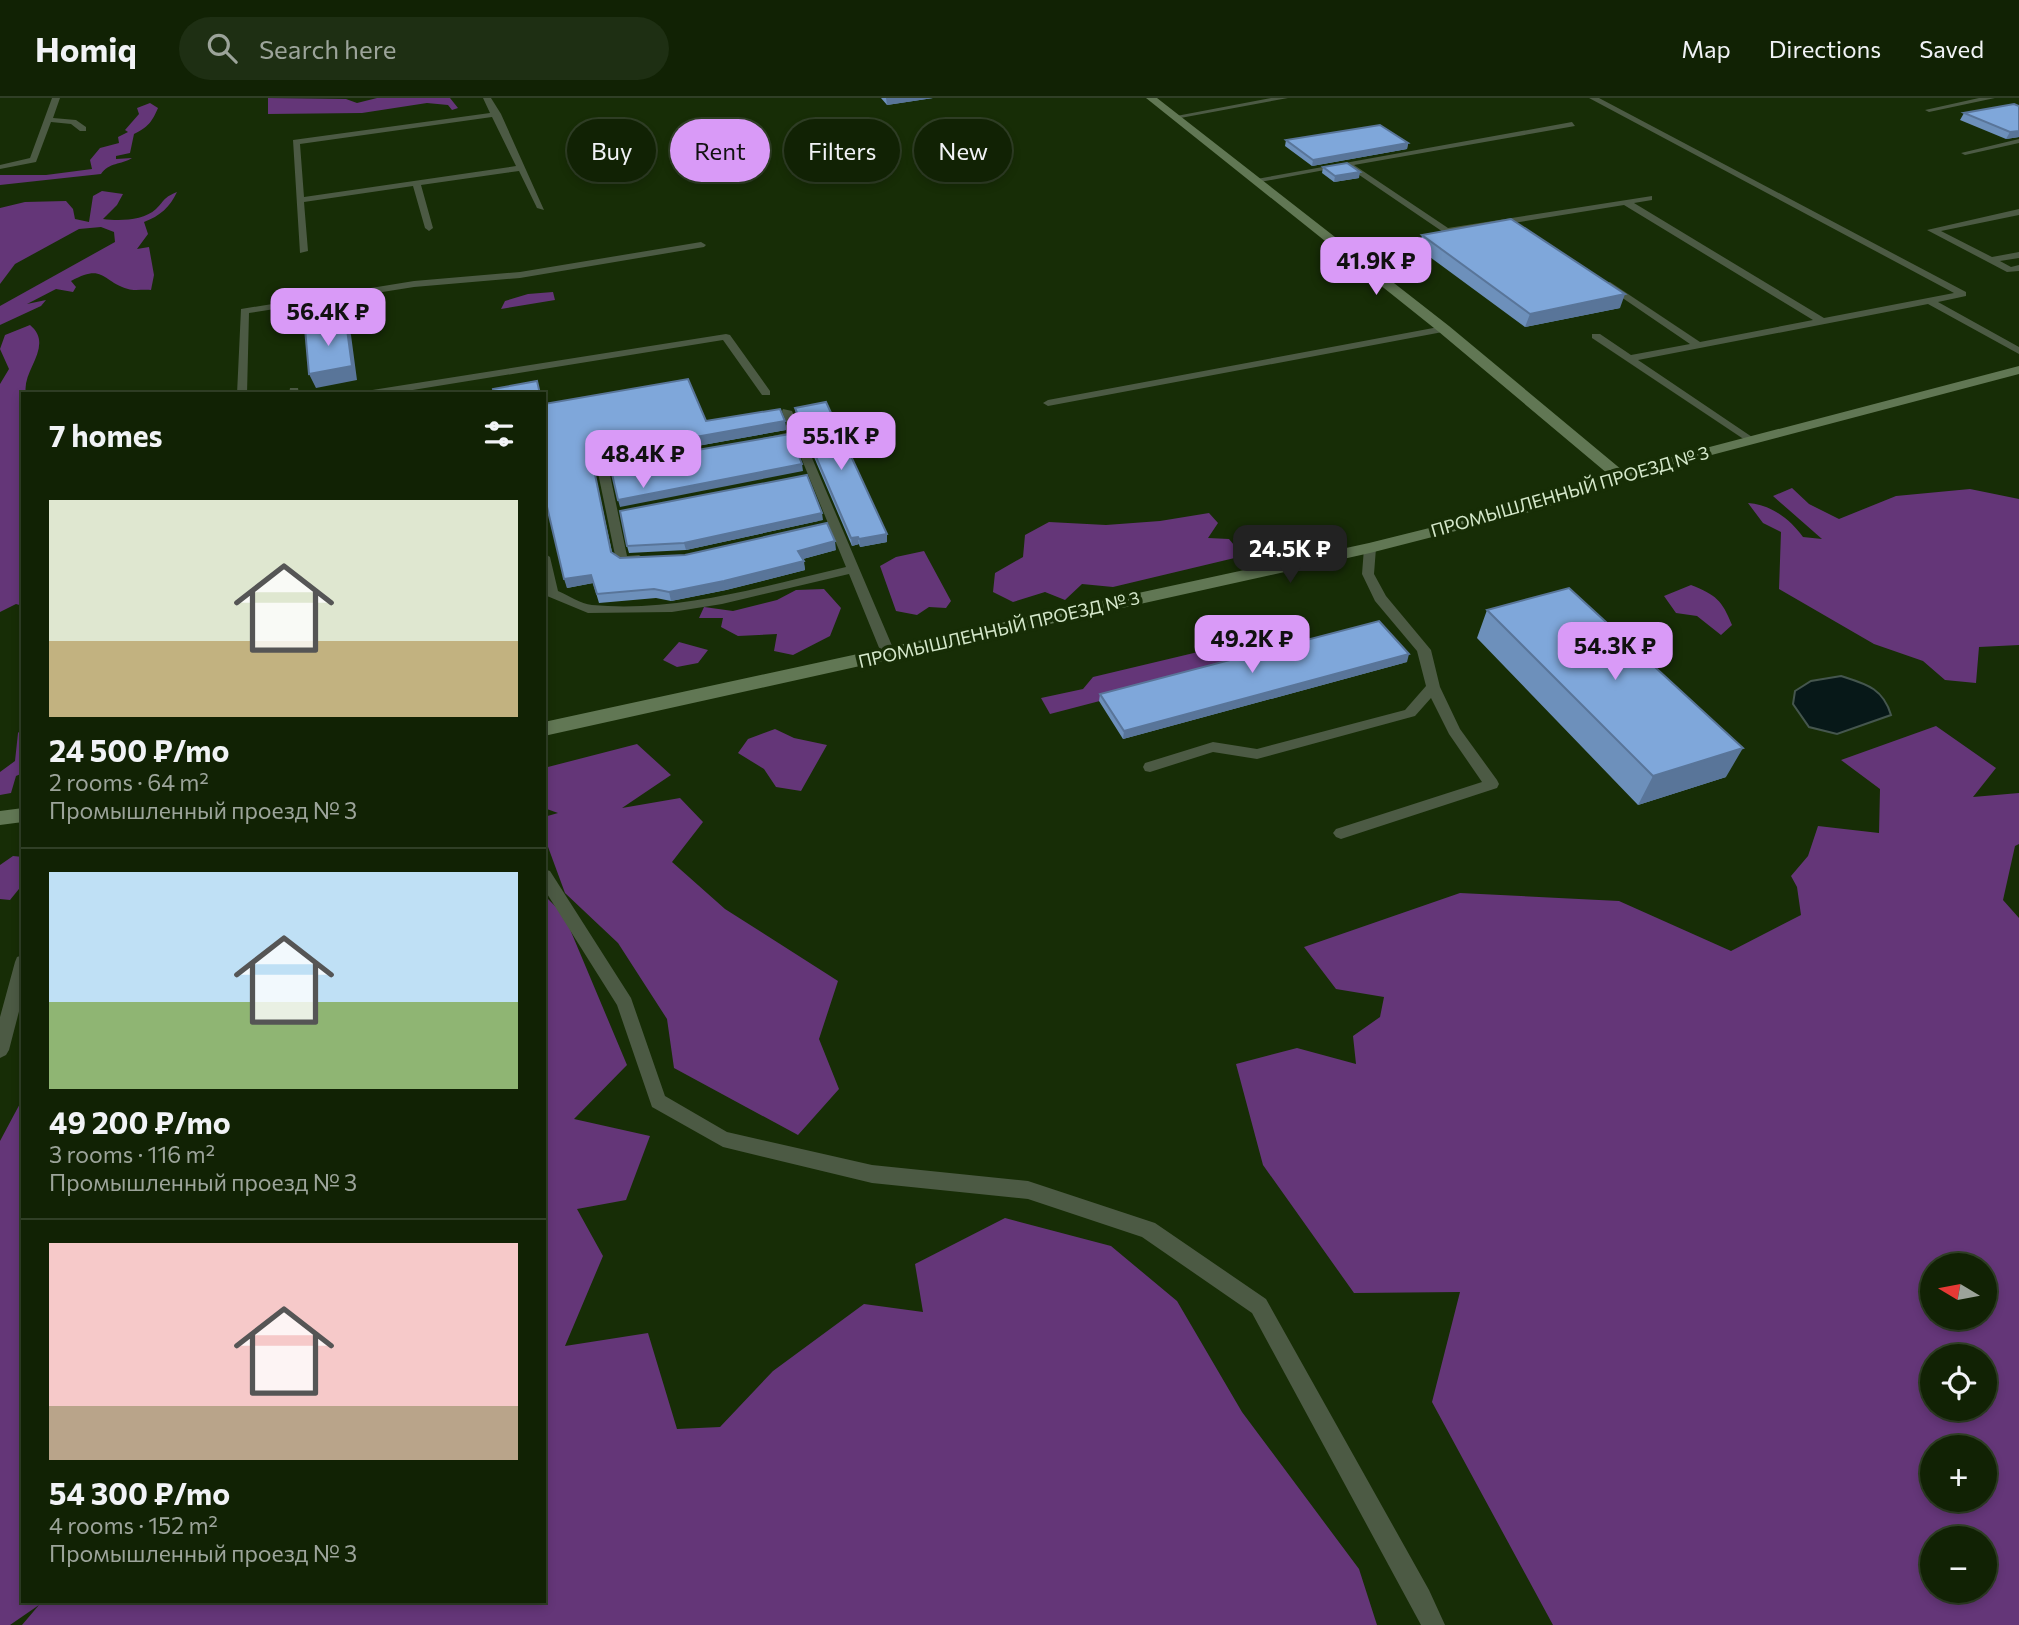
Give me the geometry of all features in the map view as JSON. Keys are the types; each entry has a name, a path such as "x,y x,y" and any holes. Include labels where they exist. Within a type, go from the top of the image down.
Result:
{"street":[{"path":"1152,98 1444,329 1619,475"},
{"name":"ПРОМЫШЛЕННЫЙ ПРОЕЗД № 3","path":"546,729 1370,548 1536,506 1619,475 2019,370"},
{"path":"0,818 21,814"}],"lane":[{"path":"0,167 33,159 50,120 56,98"},
{"path":"487,98 541,208"},
{"path":"1175,117 1284,98"},
{"path":"1593,98 1963,294 1628,359"},
{"path":"1929,110 1991,98"},
{"path":"303,251 296,142 497,114"},
{"path":"50,120 73,122 83,129"},
{"path":"1255,180 1572,124"},
{"path":"1965,153 2019,141"},
{"path":"1349,165 1446,231 1649,198"},
{"path":"300,200 522,168"},
{"path":"416,183 429,228"},
{"path":"1626,202 1822,321"},
{"path":"2019,212 1932,230 2010,270 2019,268"},
{"path":"1511,220 1522,228"},
{"path":"242,392 244,311 414,284 520,275 701,245"},
{"path":"1990,260 2019,255"},
{"path":"1600,279 1699,345"},
{"path":"1928,300 2019,351"},
{"path":"1048,402 1444,329"},
{"path":"1596,336 1751,441"},
{"path":"379,392 726,337 766,393"},
{"path":"787,411 889,655"},
{"path":"758,440 797,434"},
{"path":"642,461 603,468 622,559 648,558"},
{"path":"801,478 814,475"},
{"path":"613,514 626,512"},
{"path":"821,527 834,524"},
{"path":"1340,833 1492,784 1454,731 1433,687 1424,650 1380,598 1368,574 1370,548"},
{"path":"546,566 552,593 587,609 672,608 722,600 853,569"},
{"path":"1150,767 1213,747 1257,754 1410,713 1433,687"},
{"path":"546,878 625,1003 658,1101 723,1139 872,1174 1028,1190 1148,1230 1259,1306 1422,1598 1433,1625"},
{"path":"0,1050 21,970"}],"shaded area":[{"path":"268,98 346,99 357,103 377,98 450,98 458,108 452,110 448,105 427,103 362,113 268,114"},
{"path":"150,103 158,108 151,121 134,134 130,153 116,156 116,159 132,158 108,167 101,174 0,185 0,175 46,175 92,169 90,160 100,148 119,143 118,137 128,132 125,130 139,114 137,108"},
{"path":"102,191 123,194 117,205 103,219 116,220 151,213 167,197 177,192 164,210 144,222 148,234 137,249 149,247 154,275 151,290 128,289 102,275 90,274 71,281 76,287 73,292 56,289 27,304 46,300 41,306 0,325 0,306 115,242 114,232 101,227 79,229 15,264 0,284 0,208 25,202 66,201 73,209 75,219 89,222 93,196"},
{"path":"553,292 555,300 501,309 505,301 528,294"},
{"path":"30,325 37,333 39,341 26,392 21,392 21,605 16,604 0,612 0,384 9,369 0,349 5,335"},
{"path":"1792,488 1809,504 1839,519 1896,496 1970,489 2019,499 2019,645 1979,647 1976,683 1945,680 1923,661 1874,644 1779,589 1781,532 1763,523 1748,503 1764,506 1779,514 1803,537 1822,539 1773,496"},
{"path":"1209,513 1218,523 1208,538 1229,539 1243,556 1113,587 1082,584 1065,600 1045,592 1013,602 993,592 995,573 1023,557 1025,535 1049,522 1106,525 1160,521"},
{"path":"924,551 951,601 946,608 929,607 917,615 896,611 880,566 896,557"},
{"path":"1691,585 1712,595 1725,610 1732,625 1721,635 1697,616 1676,613 1664,596"},
{"path":"824,589 841,608 830,636 793,655 774,651 777,634 738,636 721,627 723,618 699,618 704,607 733,611 777,600 796,590"},
{"path":"1261,637 1306,647 1050,714 1041,698 1083,689 1093,677"},
{"path":"679,642 708,650 698,663 677,667 663,660"},
{"path":"1841,676 1872,688 1888,706 1891,715 1837,734 1809,727 1793,704 1795,691 1811,681"},
{"path":"1936,726 1996,768 1973,797 2019,793 2019,844 2015,846 2003,900 2019,918 2019,1625 1553,1625 1432,1402 1460,1292 1354,1293 1263,1165 1236,1064 1297,1048 1356,1064 1353,1036 1380,1017 1384,997 1336,989 1304,947 1460,893 1619,901 1731,951 1801,915 1797,887 1791,876 1808,856 1818,826 1879,833 1880,789 1841,760"},
{"path":"21,729 21,774 16,776 11,793 0,795 0,772 15,761 18,733"},
{"path":"775,729 794,738 827,745 801,791 776,787 764,769 738,753 748,739"},
{"path":"637,744 671,775 622,808 680,798 703,822 672,862 725,909 838,981 819,1039 839,1089 798,1135 674,1068 667,1019 618,943 565,893 546,841 546,816 558,813 546,809 546,767"},
{"path":"13,856 21,857 21,886 10,900 0,899 0,865"},
{"path":"546,897 564,915 627,1065 574,1119 650,1136 626,1200 577,1209 603,1256 565,1346 648,1333 677,1429 720,1427 773,1371 864,1304 923,1312 915,1264 1005,1218 1111,1246 1177,1301 1242,1412 1359,1569 1377,1625 22,1625 39,1605 10,1625 0,1625 0,1141 21,1102 21,1603 546,1603"}],"building":[{"path":"2014,104 2019,106 2019,131 2010,132 1964,113"},
{"path":"1380,125 1408,143 1313,160 1286,140"},
{"path":"1347,163 1360,172 1335,176 1323,167"},
{"path":"1511,219 1625,294 1530,314 1422,235"},
{"path":"346,322 352,366 309,374 305,328"},
{"path":"688,379 706,421 780,409 785,421 595,455 592,460 611,552 620,558 685,555 827,523 835,541 798,551 804,561 669,592 654,589 597,594 591,575 564,579 546,502 546,404"},
{"path":"537,381 540,392 494,392 493,389"},
{"path":"826,402 887,534 851,538 795,408"},
{"path":"790,434 802,464 618,500 610,465"},
{"path":"807,475 822,513 684,543 627,546 620,511"},
{"path":"1569,588 1743,748 1653,776 1487,610"},
{"path":"1379,621 1409,654 1124,731 1100,694"}]}
